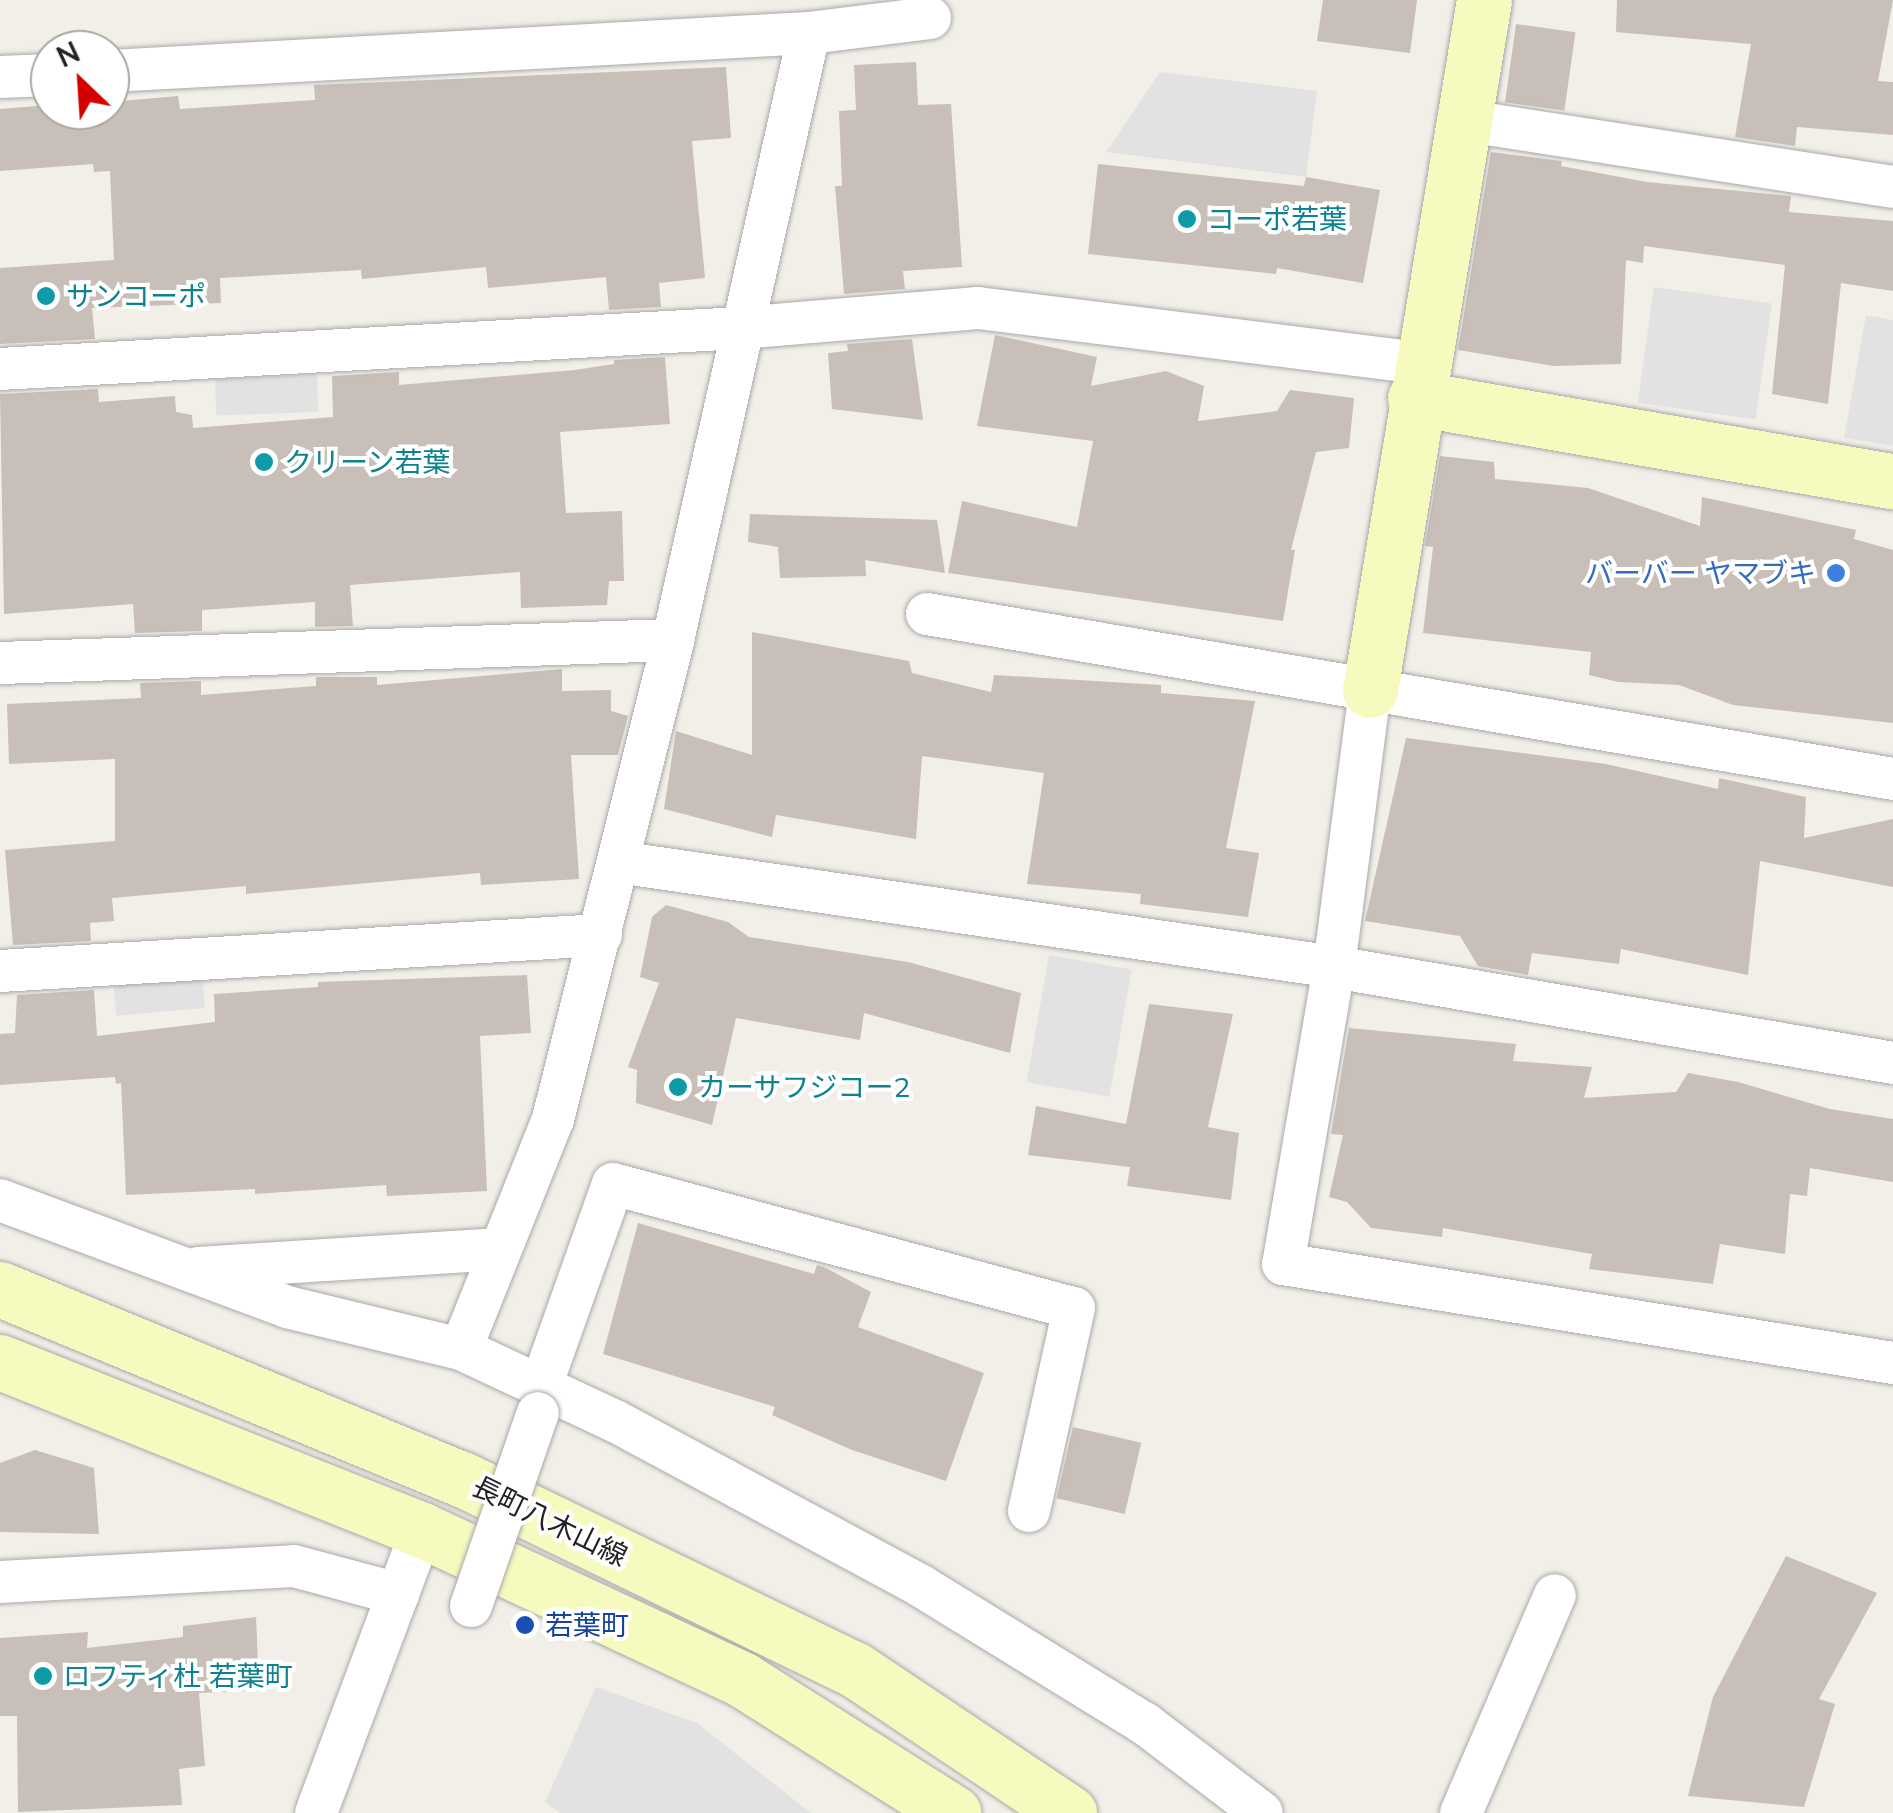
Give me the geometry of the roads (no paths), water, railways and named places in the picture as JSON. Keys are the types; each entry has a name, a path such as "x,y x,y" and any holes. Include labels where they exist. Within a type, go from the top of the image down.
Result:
{"street":[{"path":"1484,0 1418,380 1370,690 1334,967 1283,1264 1893,1363"},
{"path":"130,70 808,33 930,18"},
{"path":"462,1350 553,1118 601,936 673,640 808,33"},
{"path":"0,78 30,76"},
{"path":"1461,120 1893,187"},
{"path":"0,369 740,328 978,308 1418,380 1893,481"},
{"path":"928,614 1893,779"},
{"path":"0,662 673,640"},
{"path":"618,862 1334,967 1893,1063"},
{"path":"0,970 601,936"},
{"path":"471,1606 614,1184 1074,1308 1029,1512"},
{"path":"0,1200 287,1307 462,1350 543,1397 921,1586 1144,1722 1262,1813"},
{"path":"182,1269 500,1250"},
{"name":"長町八木山線","path":"0,1289 462,1478 836,1660 1069,1813"},
{"path":"0,1362 422,1530 743,1680 952,1813"},
{"path":"316,1813 422,1530"},
{"path":"0,1582 294,1566 398,1594"},
{"path":"1462,1813 1554,1595"}],"place":[{"name":"コーポ若葉","path":"1187,219"},
{"name":"サンコーポ","path":"46,296"},
{"name":"クリーン若葉","path":"264,462"},
{"name":"バーバー ヤマブキ","path":"1836,573"},
{"name":"カーサフジコー2","path":"678,1087"},
{"name":"若葉町","path":"525,1625"},
{"name":"ロフティ杜 若葉町","path":"43,1676"}]}
